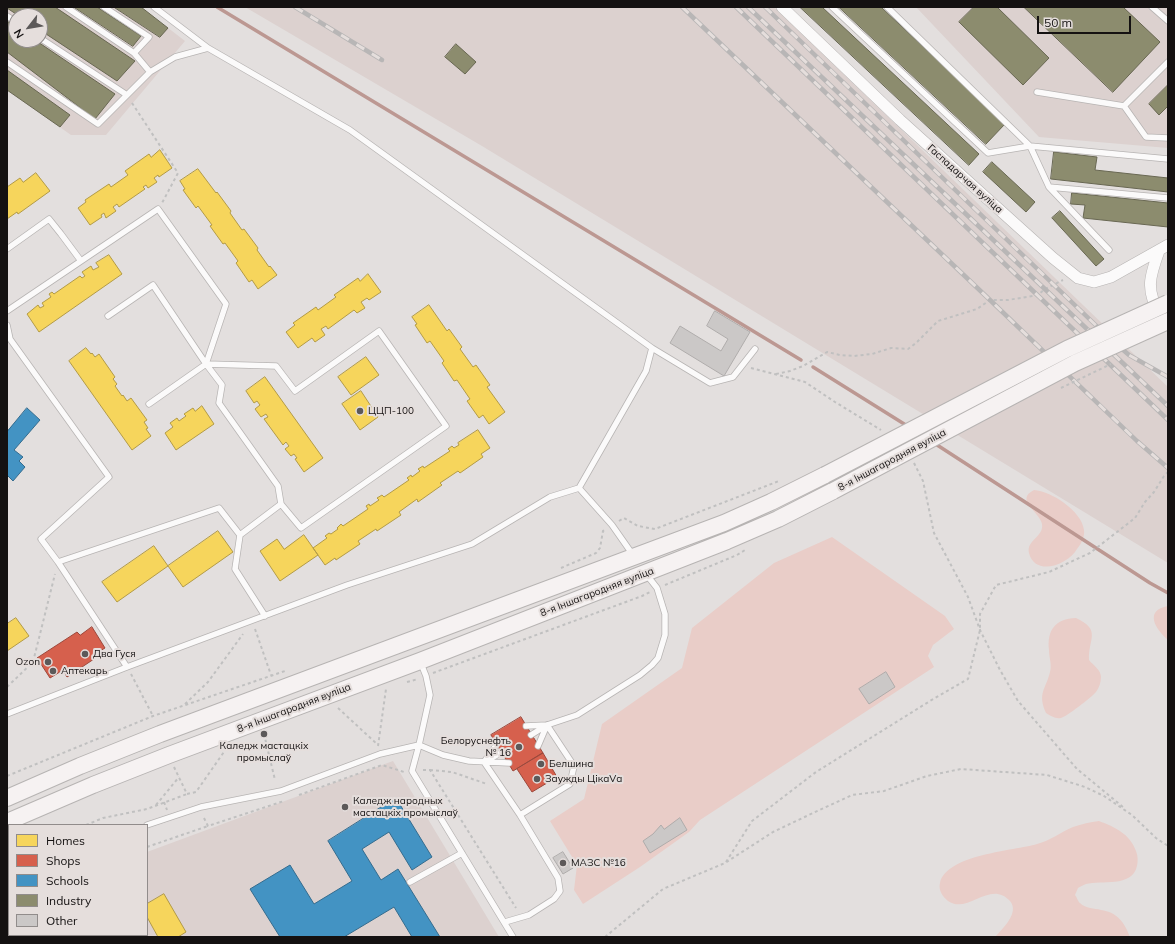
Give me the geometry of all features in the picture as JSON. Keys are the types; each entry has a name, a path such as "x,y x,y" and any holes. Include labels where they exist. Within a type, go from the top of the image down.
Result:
{"main road":[{"name":"8-я Іншагародняя вуліца","path":"7,798 80,766 160,734 724,523 771,502 825,475 1067,349 1168,303"},
{"name":"8-я Іншагародняя вуліца","path":"7,822 86,788 169,755 420,661 727,541 764,525 833,491 1075,363 1168,321"},
{"path":"635,557 646,573"},
{"path":"412,640 420,661"}],"street":[{"name":"Гаспадарчая вуліца","path":"782,7 900,120 1053,258 1078,278 1094,282 1110,277 1164,248"},
{"path":"1164,248 1151,272 1150,292 1158,313 1168,328"}],"lane":[{"path":"66,7 134,53 150,72"},
{"path":"104,7 149,37 134,53"},
{"path":"154,7 208,48 350,130 652,348 710,383 733,377 755,348"},
{"path":"832,7 988,153 1030,146 1168,159"},
{"path":"887,7 1030,146 1049,187 1109,250"},
{"path":"1152,7 1168,21"},
{"path":"48,43 127,95"},
{"path":"7,62 98,124 150,72 175,57 208,48"},
{"path":"1124,106 1168,62"},
{"path":"1037,92 1124,106 1146,137 1168,138"},
{"path":"1049,187 1168,198"},
{"path":"7,311 158,209 226,304 206,364 149,404"},
{"path":"7,249 49,219 80,261"},
{"path":"108,316 153,285 206,364 222,385 219,403 278,486 281,504 301,528 446,426 379,332 296,391 276,366 206,364"},
{"path":"7,325 10,339 109,477 41,539 58,562 127,667"},
{"path":"7,714 127,667 347,585 472,544 550,497 579,488 646,371 652,348"},
{"path":"579,488 612,525 635,557"},
{"path":"265,616 235,569 240,535 281,504"},
{"path":"58,562 219,508 240,535"},
{"path":"531,735 547,725 577,715 640,676 652,666 658,658 665,635 665,614 657,588 646,573"},
{"path":"420,661 426,676 430,695 412,771 513,937"},
{"path":"526,726 547,725"},
{"path":"538,746 547,725"},
{"path":"520,815 570,784 574,766 547,725"},
{"path":"484,762 496,744"},
{"path":"148,826 201,807 281,791 380,754 419,745 443,755 469,761 509,764"},
{"path":"484,762 502,752"},
{"path":"484,762 520,815 558,878 560,891 554,899 529,916 505,922"},
{"path":"410,882 462,853"}],"path":[{"path":"127,95 178,173 158,209"},
{"path":"775,374 804,366 826,352 854,356 872,354 891,348 908,349 938,321 977,309 990,300 1008,300 1038,295 1045,289 1063,280 1078,278"},
{"path":"742,365 805,382 887,434"},
{"path":"913,460 923,481 934,533 968,598 980,630 1000,670 1018,701 1077,770 1132,814 1156,838 1168,846"},
{"path":"725,863 752,821 816,772 968,679 980,630 980,614 996,585 1049,572 1090,553 1135,518 1145,502 1168,472"},
{"path":"555,570 596,553 600,548 603,531 624,518 638,526 655,529 784,479"},
{"path":"7,687 33,662 58,562"},
{"path":"185,705 208,682 252,620"},
{"path":"7,776 153,716 271,675 252,620"},
{"path":"127,667 153,716"},
{"path":"337,707 378,745 386,688 379,690"},
{"path":"264,734 275,780"},
{"path":"88,824 103,818 147,809 196,792 227,748"},
{"path":"293,797 382,765 402,772 430,770 452,772 487,784"},
{"path":"174,766 187,794"},
{"path":"606,937 663,889 725,863 774,832 852,795 884,791 927,776 961,769 1047,775 1085,787 1104,796 1132,814"},
{"path":"430,770 516,908"},
{"path":"156,806 179,776"},
{"path":"148,847 286,800"},
{"path":"204,818 208,826"}],"shaded area":[{"path":"7,7 141,7 185,41 106,135 71,135 7,90"},
{"path":"245,7 774,7 1168,387 1168,563 482,146"},
{"path":"916,7 1168,7 1168,148 1039,137"},
{"path":"1034,490 1049,494 1065,503 1078,516 1082,523 1084,535 1082,540 1073,555 1059,564 1052,566 1038,565 1032,560 1029,553 1030,545 1042,528 1040,520 1027,502 1029,494"},
{"path":"832,537 945,616 954,629 933,645 928,656 934,667 700,820 689,832 640,867 583,904 574,890 577,865 550,821 584,799 602,724 682,668 692,628 774,563"},
{"path":"1168,606 1168,640 1159,631 1154,620 1154,616 1156,611"},
{"path":"1076,618 1084,622 1091,631 1092,636 1089,660 1100,672 1101,681 1094,695 1068,714 1061,718 1057,718 1046,713 1042,701 1043,691 1051,669 1049,637 1051,631 1058,623"},
{"name":"Каледж народных мастацкіх промыслаў","path":"393,761 499,937 124,937 148,936 148,852"},
{"path":"1099,821 1121,832 1130,840 1137,853 1137,866 1134,873 1129,878 1115,882 1086,884 1078,888 1075,895 1079,902 1085,906 1107,911 1120,919 1126,927 1130,937 995,937 1011,916 1013,906 1010,901 1002,895 995,894 987,895 963,904 956,904 948,901 941,893 940,883 945,873 968,860 982,855 1042,843 1073,827"}],"building: Homes":[{"path":"160,150 172,168 159,177 158,175 154,178 157,182 148,188 146,185 143,187 145,189 119,207 117,204 113,207 116,211 106,218 104,213 101,215 102,217 90,225 78,208 86,202 85,200 109,184 111,187 128,175 125,171 149,154 151,157"},
{"path":"198,169 231,211 230,213 242,230 244,229 258,248 257,250 269,267 270,266 277,275 258,289 252,280 249,282 236,263 238,261 225,243 223,244 210,226 212,225 198,206 196,208 183,190 185,189 180,181"},
{"path":"36,173 50,191 18,214 17,212 7,219 7,187 20,178 23,182"},
{"path":"109,255 122,274 39,332 27,314 38,305 40,308 44,306 42,303 51,297 49,294 52,292 54,294 80,276 82,278 85,276 82,272 91,266 93,270 99,267 96,263"},
{"path":"368,274 381,292 369,300 367,298 361,302 365,308 357,313 354,310 328,329 326,326 321,329 325,335 315,342 312,338 298,348 286,332 295,325 293,323 316,307 318,310 336,297 334,295 358,278 360,281"},
{"path":"429,305 447,331 449,329 462,347 460,349 473,367 476,365 490,385 487,387 505,412 489,424 483,415 479,418 467,401 470,399 457,380 454,381 442,363 444,361 430,341 427,343 415,325 417,324 412,317"},
{"path":"86,348 95,357 99,354 115,377 113,379 117,384 115,386 122,396 123,395 127,401 131,398 147,420 144,422 148,428 146,429 151,436 132,450 69,361"},
{"path":"366,357 379,375 351,395 338,377"},
{"path":"265,377 323,458 304,472 295,459 297,458 294,454 291,456 285,449 289,446 286,442 283,445 264,419 268,417 266,414 261,417 255,409 260,405 257,401 254,403 246,391"},
{"name":"ЦЦП-100","path":"361,391 378,417 360,430 342,404"},
{"path":"202,406 214,424 176,450 165,433 173,427 170,423 177,418 179,421 186,416 184,414 193,408 195,411"},
{"path":"478,430 490,448 481,454 483,457 460,473 458,471 440,483 442,485 418,502 417,499 399,512 401,515 377,531 376,529 358,541 360,544 336,560 335,558 325,565 313,548 327,538 325,536 338,529 337,528 341,524 343,526 368,509 366,506 369,504 370,506 379,500 377,498 382,495 384,497 409,480 407,478 411,475 412,477 420,471 418,469 423,466 424,468 450,451 448,449 452,446 454,448 459,445 458,443"},
{"path":"218,531 233,552 183,587 168,566"},
{"path":"304,535 318,555 280,581 260,551 277,539 284,549"},
{"path":"154,546 168,566 117,602 102,582"},
{"path":"16,618 29,636 7,651 7,624"},
{"path":"164,894 186,932 178,937 158,937 148,919 148,903"},
{"path":"20,936 78,936 76,937 18,937"}],"building: Shops":[{"path":"92,627 105,648 95,654 97,657 67,677 63,670 50,678 37,658 77,632 80,635"},
{"path":"521,717 543,753 513,771 491,735"},
{"path":"543,753 557,777 532,792 517,769"}],"building: Schools":[{"path":"27,408 40,420 14,450 23,457 19,461 25,467 13,481 7,475 7,428 8,430"},
{"path":"396,798 432,857 412,870 389,832 362,849 381,880 398,869 440,937 412,937 394,907 344,937 280,937 250,889 290,865 314,904 352,881 328,841"}],"building: Industry":[{"path":"55,7 135,61 117,81 48,35 48,8 7,8"},
{"path":"74,7 97,7 141,36 133,46"},
{"path":"114,7 141,7 168,28 160,37"},
{"path":"800,7 822,7 979,154 969,165"},
{"path":"839,7 881,7 1005,124 986,144"},
{"path":"974,7 997,7 1049,58 1023,85 959,22"},
{"path":"1024,7 1123,7 1160,42 1113,92"},
{"path":"7,21 8,48 47,48 115,94 95,119 7,52"},
{"path":"456,44 476,62 465,74 445,57"},
{"path":"7,70 70,115 60,127 7,90"},
{"path":"1168,85 1168,106 1159,115 1149,104"},
{"path":"1054,152 1097,157 1095,170 1168,178 1168,192 1051,179"},
{"path":"992,162 1035,202 1026,212 983,172"},
{"path":"1072,193 1168,203 1168,227 1083,218 1085,205 1071,204"},
{"path":"1060,211 1104,259 1096,266 1052,218"}],"building: Other":[{"path":"715,311 750,332 724,376 670,343 680,326 721,351 728,339 707,326"},
{"path":"886,672 895,687 869,704 859,689"},
{"path":"680,818 687,830 650,853 643,841 653,834 661,825 664,829"},
{"name":"МАЗС №16","path":"563,852 573,868 563,874 553,858"}],"waterway":[{"path":"217,7 801,360"},
{"path":"813,367 909,427"},
{"path":"934,443 1150,583 1168,593"}],"railway":[{"path":"295,7 382,60"},
{"path":"682,7 1137,441 1168,468"},
{"path":"736,7 1168,420"},
{"path":"748,7 1168,406"},
{"path":"765,7 1107,336 1129,355 1168,377"}],"place":[{"name":"ЦЦП-100","path":"360,411"},
{"name":"Два Гуся","path":"85,654"},
{"name":"Ozon","path":"48,662"},
{"name":"Аптекарь","path":"53,671"},
{"name":"Каледж мастацкіх промыслаў","path":"264,734"},
{"name":"Белоруснефть № 16","path":"519,747"},
{"name":"Белшина","path":"541,764"},
{"name":"Заужды ЦікаVа","path":"537,779"},
{"name":"Каледж народных мастацкіх промыслаў","path":"345,807"},
{"name":"МАЗС №16","path":"563,863"}]}
